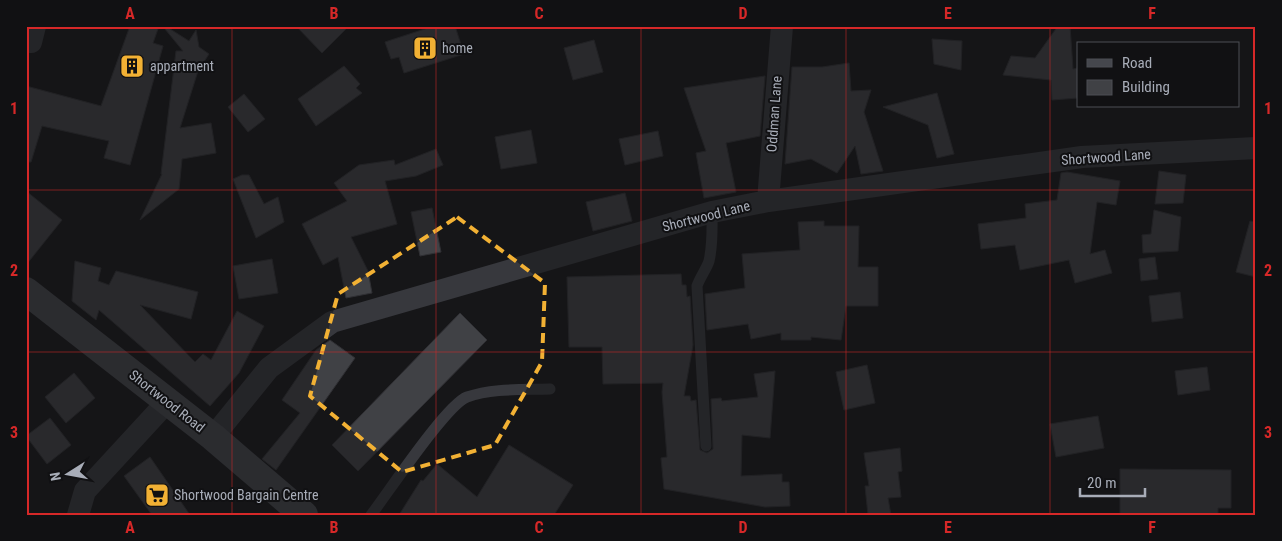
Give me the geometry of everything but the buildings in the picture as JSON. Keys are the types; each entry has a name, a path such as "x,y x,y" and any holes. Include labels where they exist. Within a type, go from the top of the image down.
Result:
{"main road":[{"name":"Shortwood Road","path":"26,291 213,437 304,515"}],"street":[{"name":"Oddman Lane","path":"768,201 782,26"},
{"name":"Shortwood Lane","path":"213,437 269,368 332,322 712,212 768,201 1082,157 1256,148"},
{"path":"78,515 85,491 167,402"}],"lane":[{"path":"706,446 697,286 710,256 713,241 712,212"},
{"path":"371,515 446,414 464,398 491,390 550,389"}],"highlighted area":[{"path":"457,217 545,283 542,362 495,445 402,472 310,396 338,294"}],"place":[{"name":"home","path":"425,48"},
{"name":"appartment","path":"132,66"},
{"name":"Shortwood Bargain Centre","path":"157,495"}]}
